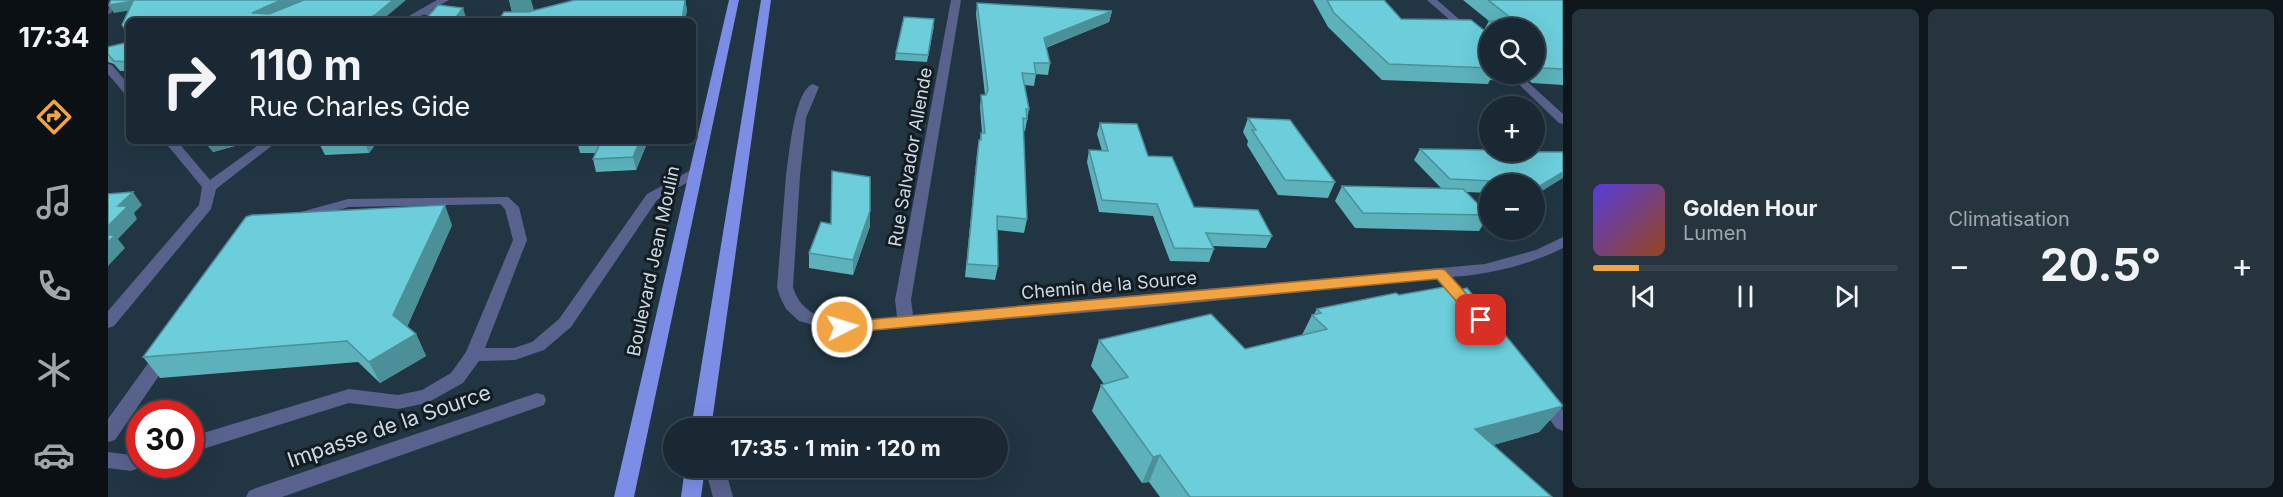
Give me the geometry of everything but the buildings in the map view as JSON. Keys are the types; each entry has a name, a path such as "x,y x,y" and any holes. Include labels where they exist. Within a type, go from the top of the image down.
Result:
{"main road":[{"name":"Boulevard Jean Moulin","path":"624,497 734,0"},
{"path":"703,418 766,0"},
{"path":"691,497 694,478"}],"street":[{"path":"108,11 115,0"},
{"path":"411,18 444,0"},
{"name":"Rue Salvador Allende","path":"906,321 903,300 956,0"},
{"path":"1432,0 1479,42"},
{"path":"423,12 461,18"},
{"path":"108,67 126,88"},
{"path":"1524,84 1563,120"},
{"name":"Chemin de la Source","path":"813,87 800,118 793,176 785,287 787,300 796,312 820,324 842,327 1486,269 1541,253 1563,242"},
{"path":"173,144 209,187"},
{"path":"108,322 206,206 209,187 268,144"},
{"path":"474,355 515,354 538,346 565,323 652,197 695,172"},
{"path":"204,441 349,396 398,402 427,396 458,378 474,355 520,240 512,207 502,200 348,203 284,221"},
{"path":"1541,253 1563,253"},
{"path":"1440,274 1482,321"},
{"path":"108,434 178,335"},
{"path":"1534,386 1563,423"},
{"name":"Impasse de la Source","path":"256,497 537,400"},
{"path":"705,405 707,418"},
{"path":"108,460 126,462"},
{"path":"718,478 723,497"}],"route":[{"path":"842,327 1440,274 1481,320"}]}
